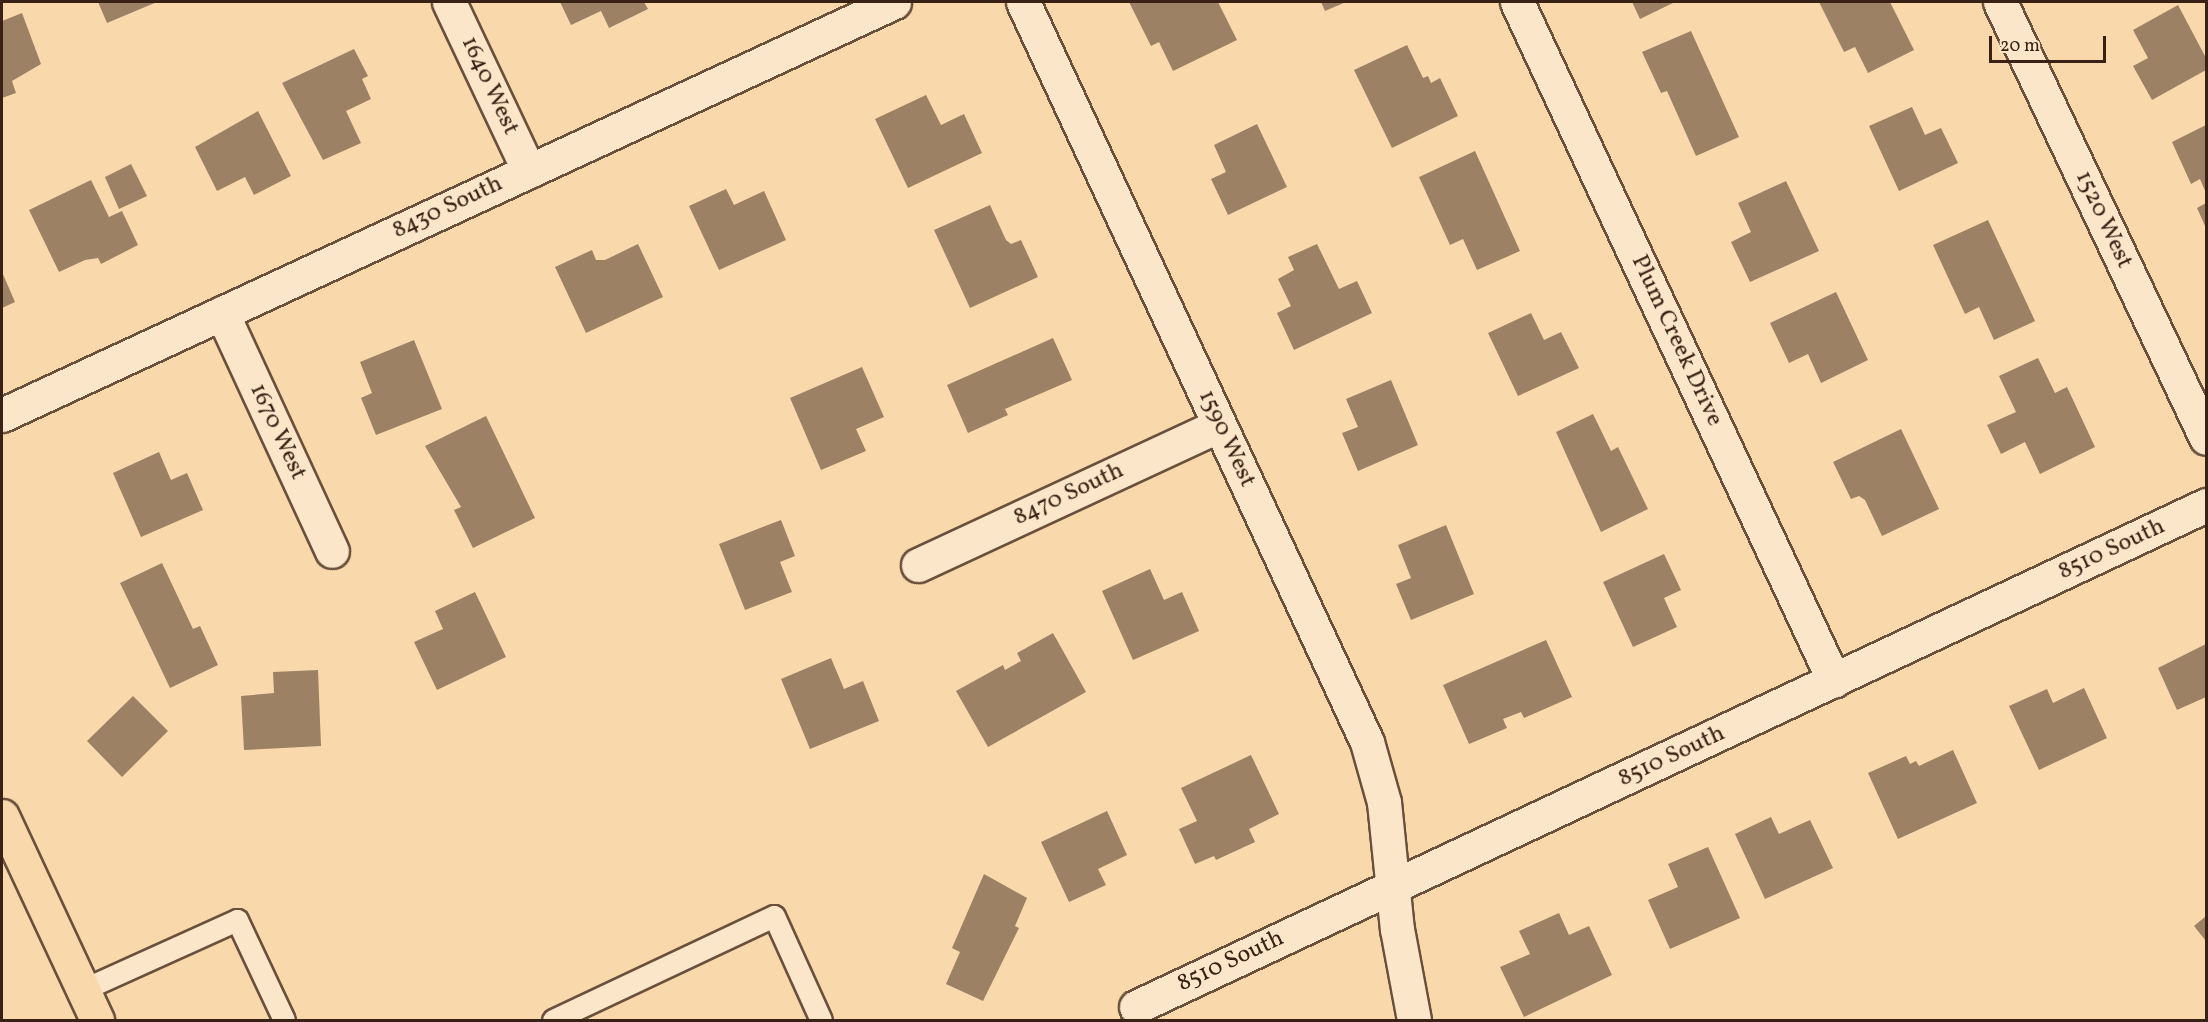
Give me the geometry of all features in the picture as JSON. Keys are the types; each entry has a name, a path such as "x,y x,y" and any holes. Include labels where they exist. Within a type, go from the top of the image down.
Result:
{"main road":[{"path":"2,816 97,1020"}],"street":[{"name":"1640 West","path":"449,2 529,171"},
{"name":"8430 South","path":"2,415 894,2"},
{"name":"1590 West","path":"1023,2 1367,742 1384,802 1393,886 1414,1020"},
{"name":"Plum Creek Drive","path":"1517,2 1834,681"},
{"name":"1520 West","path":"2000,2 2206,438"},
{"name":"1670 West","path":"222,313 332,551"},
{"name":"8470 South","path":"918,565 1219,425"},
{"name":"8510 South","path":"1136,1007 2206,505"}],"lane":[{"path":"553,1020 774,916 821,1020"},
{"path":"82,990 237,920 284,1020"}],"building":[{"path":"98,2 157,2 107,23"},
{"path":"560,2 644,2 648,9 609,28 601,11 571,25"},
{"path":"1129,2 1218,2 1237,40 1173,71 1159,42 1151,46"},
{"path":"1321,2 1346,2 1325,11"},
{"path":"1632,2 1675,2 1640,19"},
{"path":"1819,2 1890,2 1914,50 1868,73 1855,47 1844,52"},
{"path":"2178,5 2206,58 2206,70 2152,100 2133,66 2148,58 2133,30"},
{"path":"22,13 41,64 12,81 16,93 2,98 2,21"},
{"path":"1691,31 1739,137 1696,156 1667,91 1661,93 1642,52"},
{"path":"1407,45 1423,78 1428,76 1431,83 1440,78 1458,116 1392,148 1354,70"},
{"path":"354,49 368,76 362,79 371,99 346,111 361,143 323,160 282,83"},
{"path":"926,95 941,125 964,114 982,153 908,188 875,119"},
{"path":"1912,107 1925,135 1941,128 1958,163 1899,191 1869,126"},
{"path":"258,111 291,176 254,195 245,177 217,191 195,147"},
{"path":"1257,124 1287,187 1228,215 1211,179 1226,172 1214,145"},
{"path":"2206,125 2206,193 2200,179 2191,184 2172,142"},
{"path":"1475,151 1520,251 1477,270 1463,239 1450,245 1419,177"},
{"path":"131,164 147,196 119,209 105,177"},
{"path":"91,180 109,217 122,211 138,245 101,264 98,258 85,260 59,272 29,210"},
{"path":"1786,181 1819,251 1750,282 1731,242 1751,232 1738,203"},
{"path":"726,189 734,205 764,191 786,240 719,270 689,206"},
{"path":"2206,203 2206,228 2197,208"},
{"path":"990,205 1006,240 1011,244 1021,240 1038,277 970,308 934,230"},
{"path":"1988,220 2035,321 1994,340 1979,307 1965,314 1933,245"},
{"path":"638,244 663,297 586,333 555,267 592,250 596,260 605,260"},
{"path":"1317,244 1339,289 1357,281 1372,313 1294,350 1277,313 1291,306 1278,279 1294,270 1288,257"},
{"path":"2,272 15,302 2,308"},
{"path":"1836,292 1868,360 1821,383 1808,354 1789,363 1770,323"},
{"path":"1531,313 1544,340 1561,332 1579,368 1518,396 1488,333"},
{"path":"1053,338 1072,380 1005,409 1008,415 968,433 947,385"},
{"path":"414,340 442,409 376,435 361,398 372,393 360,362"},
{"path":"2038,358 2055,393 2067,387 2095,447 2040,474 2025,442 2001,454 1987,425 2016,412 1999,376"},
{"path":"862,367 884,417 856,429 866,451 821,470 790,398"},
{"path":"1391,380 1418,445 1358,471 1342,433 1358,427 1346,399"},
{"path":"1593,414 1611,451 1618,447 1648,509 1601,532 1556,432"},
{"path":"486,416 535,518 473,548 454,510 461,507 425,446"},
{"path":"1901,429 1939,509 1882,536 1865,500 1859,496 1851,499 1833,462"},
{"path":"159,452 171,480 187,473 203,510 141,537 113,473"},
{"path":"781,520 795,556 780,562 792,592 745,610 719,544"},
{"path":"1446,525 1474,594 1411,620 1396,584 1411,578 1398,545"},
{"path":"1664,554 1681,590 1664,598 1677,627 1633,647 1603,582"},
{"path":"162,563 193,629 200,626 218,665 170,688 120,583"},
{"path":"1150,569 1164,600 1182,592 1199,631 1133,660 1102,591"},
{"path":"475,592 506,657 437,690 414,642 443,629 435,611"},
{"path":"1053,633 1086,692 988,747 956,691 1003,665 1005,670 1021,661 1017,653"},
{"path":"1546,640 1572,697 1524,718 1521,712 1503,719 1507,728 1469,744 1443,685"},
{"path":"2206,644 2206,697 2177,710 2158,668"},
{"path":"831,658 844,689 863,681 879,721 810,749 781,679"},
{"path":"318,670 321,746 244,750 241,696 274,693 273,672"},
{"path":"2084,688 2107,738 2039,770 2009,706 2047,689 2053,703"},
{"path":"133,696 168,731 122,777 87,741"},
{"path":"1953,750 1977,803 1898,839 1868,773 1906,756 1910,764 1916,761 1919,766"},
{"path":"1251,755 1279,814 1249,829 1255,842 1216,860 1214,856 1195,864 1179,829 1197,821 1181,788"},
{"path":"1107,811 1127,855 1098,869 1106,885 1069,902 1041,842"},
{"path":"1771,817 1779,834 1810,820 1833,868 1765,899 1735,834"},
{"path":"1708,847 1740,918 1670,949 1648,900 1678,887 1668,864"},
{"path":"984,874 1027,898 1015,926 1019,928 983,1001 946,984 960,952 952,948"},
{"path":"1559,913 1569,935 1589,926 1612,975 1524,1017 1500,967 1530,954 1519,931"},
{"path":"2206,916 2206,941 2194,926"}]}
